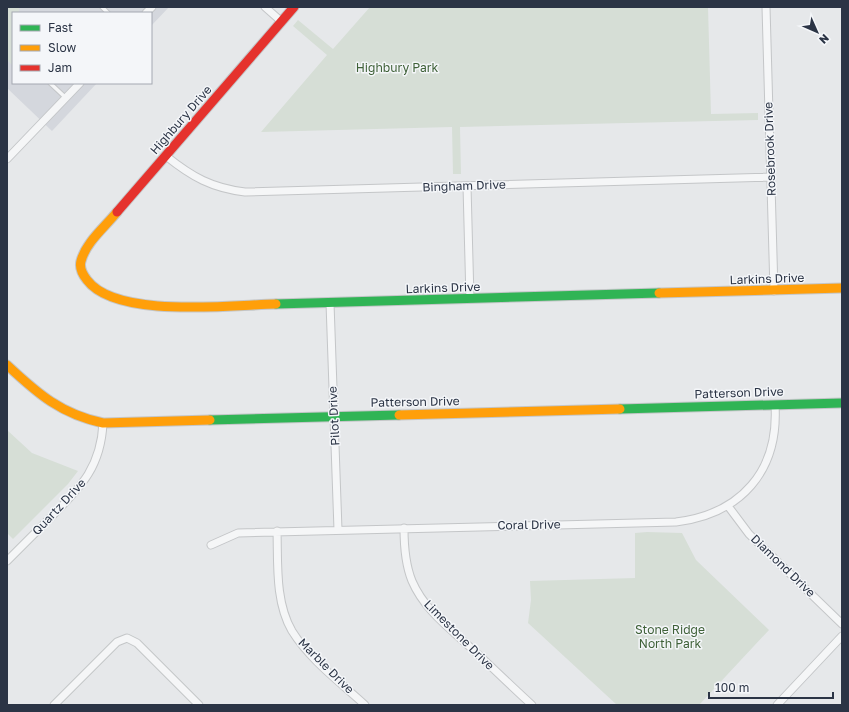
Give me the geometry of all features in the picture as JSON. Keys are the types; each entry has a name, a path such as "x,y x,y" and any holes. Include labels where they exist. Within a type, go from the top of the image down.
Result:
{"street":[{"path":"265,7 282,22"},
{"name":"Highbury Drive","path":"86,249 294,7"},
{"name":"Rosebrook Drive","path":"766,7 774,291"},
{"path":"7,159 79,84"},
{"name":"Bingham Drive","path":"166,156 192,176 205,182 223,188 245,192 771,177"},
{"path":"467,186 470,299"},
{"name":"Larkins Drive","path":"86,249 81,256 80,264 86,280 106,294 132,304 155,307 842,288"},
{"name":"Pilot Drive","path":"330,303 338,530"},
{"name":"Patterson Drive","path":"7,365 38,394 56,407 84,419 103,423 842,403"},
{"name":"Coral Drive","path":"211,545 238,533 676,522 700,519 728,506 747,490 766,463 775,432 775,404"},
{"name":"Quartz Drive","path":"7,561 76,491 87,477 99,452 103,423"},
{"name":"Diamond Drive","path":"728,506 749,534 842,624"},
{"name":"Limestone Drive","path":"404,528 404,549 408,570 424,602 442,622 532,705"},
{"name":"Marble Drive","path":"277,532 279,588 285,615 292,630 310,653 365,705"},
{"path":"776,705 842,636"},
{"path":"54,705 117,642 127,638 136,643 199,705"}],"lane":[{"path":"51,84 66,98"}],"shaded area":[{"path":"7,7 169,7 152,25 152,12 12,12 12,84 96,84 52,131 7,88"}],"green space":[{"path":"7,7 19,7 19,12 12,12 12,65 7,60"},
{"name":"Highbury Park","path":"370,7 708,7 711,114 758,113 758,120 460,127 461,174 453,174 452,127 261,132 327,55 293,26 298,20 333,49"},
{"path":"7,430 32,453 78,471 68,484 13,539 7,533"},
{"name":"Stone Ridge North Park","path":"635,533 682,533 696,560 769,630 699,705 617,705 528,623 531,600 530,581 635,578"}],"traffic: fast":[{"path":"276,304 659,293"},
{"path":"620,409 842,403"},
{"path":"210,420 399,415"}],"traffic: slow":[{"path":"117,212 91,241 83,254 81,261 81,269 84,276 102,292 122,300 148,305 176,307 276,304"},
{"path":"659,293 842,288"},
{"path":"7,365 51,402 88,419 103,423 210,420"},
{"path":"399,415 620,409"}],"traffic: jam":[{"path":"117,212 294,7"}]}
